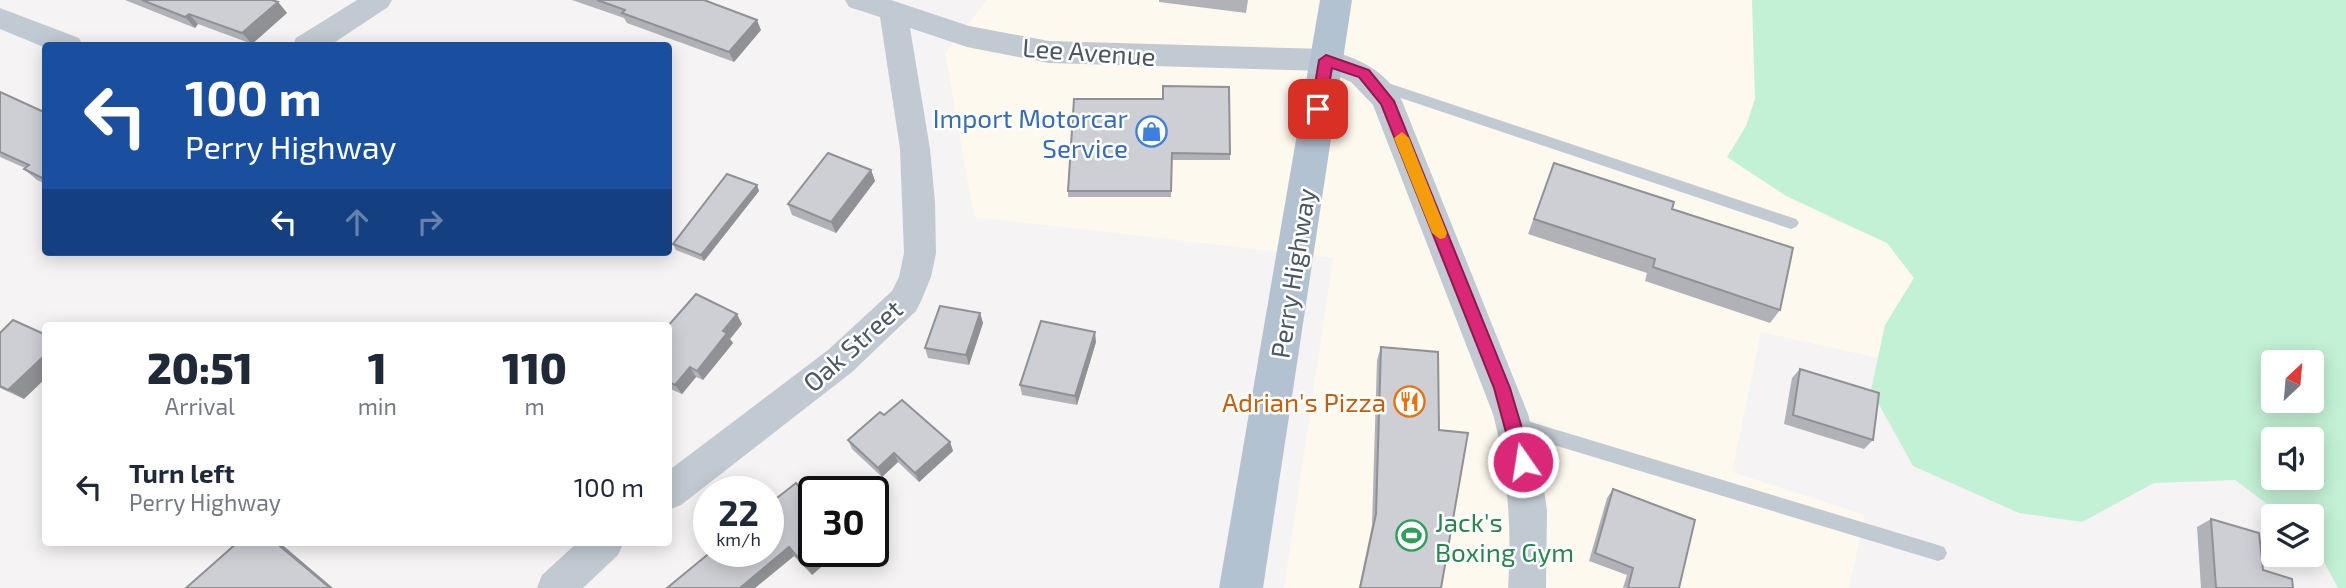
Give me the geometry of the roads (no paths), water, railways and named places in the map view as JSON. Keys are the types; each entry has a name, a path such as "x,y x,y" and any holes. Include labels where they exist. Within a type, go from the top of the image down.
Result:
{"main road":[{"name":"Perry Highway","path":"1241,588 1336,0"}],"street":[{"path":"312,42 378,0"},
{"name":"Lee Avenue","path":"859,0 993,43 1049,52 1326,60 1354,68 1374,83"},
{"name":"Oak Street","path":"672,490 841,361 904,301 915,277 920,253 919,202 915,149 893,11"},
{"path":"0,18 59,42"},
{"path":"1374,83 1387,101 1514,425 1529,501 1527,588"},
{"path":"556,588 601,546"}],"lane":[{"path":"1374,83 1791,223"},
{"path":"1514,425 1938,553"}],"place":[{"name":"Import Motorcar Service","path":"1151,132"},
{"name":"Adrian's Pizza","path":"1409,401"},
{"name":"Jack's Boxing Gym","path":"1412,536"}]}
